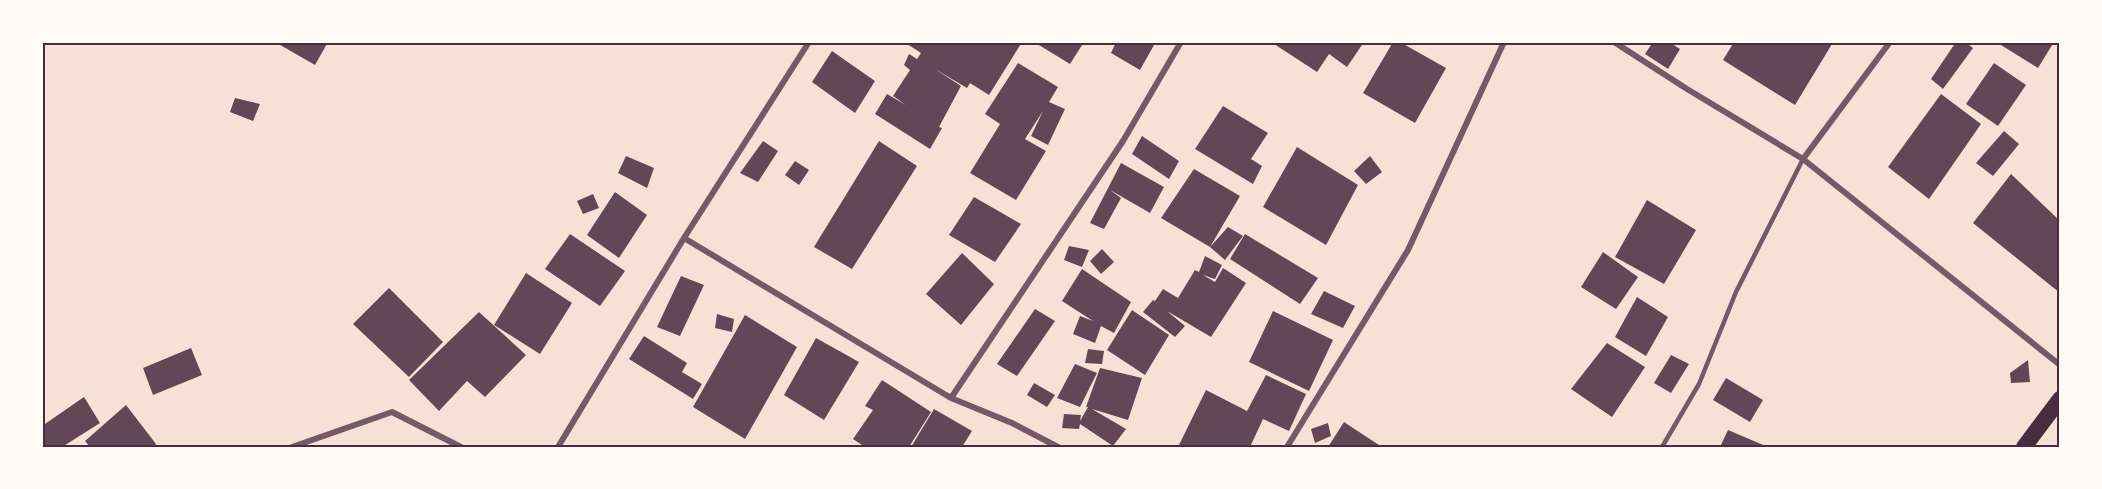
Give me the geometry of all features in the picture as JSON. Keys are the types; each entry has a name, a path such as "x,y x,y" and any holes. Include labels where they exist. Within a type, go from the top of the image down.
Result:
{"highway":[{"path":"2024,447 2060,399"}],"street":[{"path":"558,447 684,238 809,42"},
{"path":"951,398 1123,141 1181,42"},
{"path":"1287,447 1408,250 1504,42"},
{"path":"1614,42 1803,159 2060,365"},
{"path":"1803,159 1890,42"},
{"path":"684,238 951,398 1012,423 1058,447"},
{"path":"292,447 392,412 461,447"}],"lane":[{"path":"1662,447 1699,384 1736,292 1803,159"}],"building":[{"path":"275,42 328,42 315,65"},
{"path":"904,42 1022,42 989,95 970,83 967,88 935,69 961,86 930,149 875,114 887,94 906,105 893,96 910,70 904,65 909,54 917,59 921,53"},
{"path":"1034,42 1084,42 1070,64"},
{"path":"1116,42 1149,42 1154,45 1140,70 1111,53"},
{"path":"1271,42 1364,42 1347,67 1329,54 1317,72"},
{"path":"1393,42 1400,42 1446,68 1415,123 1363,93"},
{"path":"1653,42 1669,42 1680,49 1668,69 1645,54"},
{"path":"1734,42 1829,42 1832,44 1795,105 1723,60"},
{"path":"1956,42 1965,42 1973,48 1943,89 1931,79"},
{"path":"1996,42 2054,42 2038,68"},
{"path":"832,51 875,81 855,113 812,82"},
{"path":"1018,63 1058,87 1049,102 1065,109 1048,145 1031,136 1043,111 1025,139 1046,151 1016,200 970,173 1000,124 985,114"},
{"path":"1994,63 2026,85 1998,126 1966,104"},
{"path":"1941,94 1981,124 1929,199 1888,167"},
{"path":"235,98 260,104 253,121 230,112"},
{"path":"1223,106 1268,133 1251,159 1262,166 1253,184 1195,149"},
{"path":"2004,131 2019,144 1993,176 1976,163"},
{"path":"1142,136 1179,161 1169,179 1132,154"},
{"path":"763,141 778,151 758,182 740,173"},
{"path":"879,141 917,166 852,269 814,247"},
{"path":"1297,147 1358,185 1326,245 1263,207"},
{"path":"626,156 654,168 647,188 618,173"},
{"path":"1370,156 1382,172 1366,184 1354,171"},
{"path":"795,161 809,170 799,185 785,175"},
{"path":"1121,163 1164,187 1150,213 1110,190 1121,198 1104,229 1090,223"},
{"path":"1194,169 1240,196 1210,247 1161,218"},
{"path":"2011,174 2060,221 2060,293 1973,223"},
{"path":"615,192 647,215 619,258 587,235"},
{"path":"593,194 599,208 583,214 577,201"},
{"path":"974,197 1021,224 995,262 949,235"},
{"path":"1647,200 1696,230 1664,284 1615,257"},
{"path":"1228,227 1243,236 1225,260 1210,247"},
{"path":"570,234 625,271 600,306 545,269"},
{"path":"1245,234 1318,278 1300,304 1230,259"},
{"path":"1069,246 1089,250 1082,267 1064,260"},
{"path":"1102,249 1114,262 1101,274 1090,261"},
{"path":"1603,252 1638,277 1616,309 1581,287"},
{"path":"962,253 994,284 961,325 926,294"},
{"path":"1205,256 1222,265 1215,279 1203,275 1215,282 1223,268 1246,283 1211,337 1167,311 1185,326 1175,337 1143,312 1153,300 1155,301 1163,289 1178,298 1195,270 1199,272"},
{"path":"1082,269 1131,302 1114,333 1101,326 1095,343 1073,334 1080,316 1093,321 1062,301"},
{"path":"526,273 572,303 540,354 494,325"},
{"path":"681,276 704,285 680,336 657,327"},
{"path":"389,288 443,342 409,377 353,324"},
{"path":"1324,291 1355,306 1343,328 1311,314"},
{"path":"1637,297 1668,317 1646,356 1615,337"},
{"path":"1035,309 1055,321 1017,376 997,364"},
{"path":"1132,310 1169,335 1145,375 1107,350"},
{"path":"1273,311 1333,340 1309,391 1249,362"},
{"path":"479,312 526,355 485,397 467,381 439,411 409,380"},
{"path":"717,314 734,319 732,332 715,328"},
{"path":"745,315 797,347 745,439 693,407"},
{"path":"644,336 687,363 682,372 702,384 693,399 629,359"},
{"path":"816,338 859,362 824,420 784,395"},
{"path":"1607,343 1645,367 1612,417 1571,389"},
{"path":"191,348 202,375 153,395 143,368"},
{"path":"1088,349 1104,351 1102,364 1085,363"},
{"path":"1671,355 1689,364 1671,393 1654,383"},
{"path":"2028,360 2030,382 2011,383 2010,373"},
{"path":"1075,364 1097,373 1080,407 1057,398"},
{"path":"1100,368 1142,378 1128,420 1092,409 1126,429 1113,446 1080,424 1079,429 1062,428 1064,414 1081,415 1080,421 1088,407 1086,407"},
{"path":"1266,375 1306,394 1289,431 1263,419 1250,447 1178,447 1206,390 1247,411"},
{"path":"1726,378 1763,400 1750,422 1713,400"},
{"path":"882,380 931,412 909,447 865,447 853,439 873,410 865,406"},
{"path":"1034,383 1055,395 1047,407 1027,395"},
{"path":"84,397 100,423 62,447 44,447 42,426"},
{"path":"126,405 156,444 153,447 90,447 85,441"},
{"path":"934,409 972,431 962,447 911,447"},
{"path":"1344,422 1382,447 1328,447"},
{"path":"1328,423 1331,436 1315,443 1311,429"},
{"path":"1728,430 1768,447 1720,447"}]}
